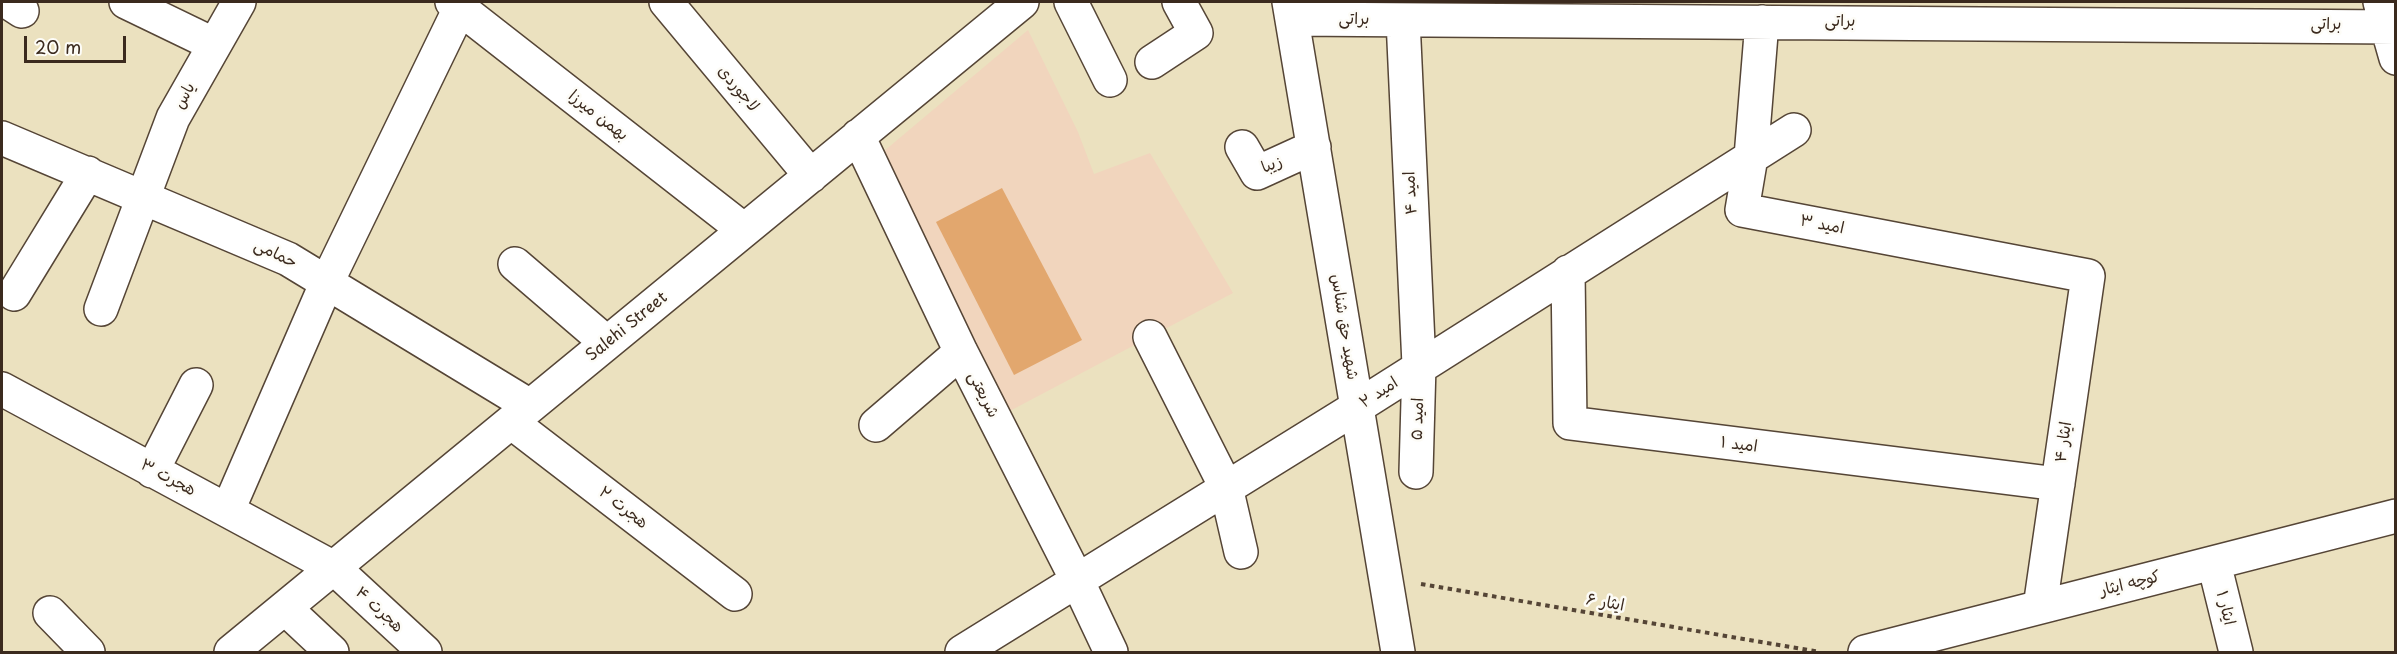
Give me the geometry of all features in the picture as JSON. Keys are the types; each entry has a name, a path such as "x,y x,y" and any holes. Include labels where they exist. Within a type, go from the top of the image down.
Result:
{"street":[{"path":"126,2 213,44"},
{"name":"یاس","path":"101,309 173,118 213,44 239,2"},
{"name":"لاجوردی","path":"666,2 811,176"},
{"name":"Salehi Street","path":"231,652 1022,2"},
{"path":"1071,2 1110,80"},
{"path":"1152,62 1196,33 1179,2"},
{"path":"228,510 327,282 456,5"},
{"name":"بهمن میرزا","path":"456,5 744,230"},
{"name":"براتی","path":"1291,10 1403,20 1762,22 2387,18"},
{"name":"شهید حق شناس","path":"1291,10 1398,652"},
{"path":"2387,18 2396,58"},
{"name":"امید ۴","path":"1403,20 1419,365"},
{"name":"امید ۳","path":"1762,22 1751,157 1742,210 2088,276"},
{"name":"امید ۲","path":"962,652 1357,407 1419,365 1794,130"},
{"name":"شریعتی","path":"858,136 961,352 1111,652"},
{"name":"حمامی","path":"2,138 288,259 327,282 521,414"},
{"name":"زیبا","path":"1242,147 1257,173 1314,147"},
{"path":"14,294 88,173"},
{"path":"515,264 608,343"},
{"name":"امید ۱","path":"1568,272 1570,423 2058,484"},
{"name":"ایثار ۴","path":"2040,607 2088,276"},
{"path":"1150,337 1226,487 1241,552"},
{"path":"876,425 961,352"},
{"name":"امید ۵","path":"1416,472 1419,365"},
{"path":"152,471 196,385"},
{"name":"هجرت ۳","path":"2,389 334,568"},
{"name":"هجرت ۲","path":"521,414 735,594"},
{"name":"کوچه ایثار","path":"1865,652 1916,646 2040,607 2396,516"},
{"name":"ایثار ۱","path":"2214,563 2236,652"},
{"name":"هجرت ۴","path":"334,568 425,652"},
{"path":"285,608 332,652"},
{"path":"50,613 88,652"}],"path":[{"name":"ایثار ۶","path":"1385,578 1820,652"}],"shaded area":[{"path":"1028,30 1078,132 1094,174 1150,153 1233,293 1006,413 877,157"}],"building":[{"path":"1002,188 1082,340 1014,375 936,222"}]}
